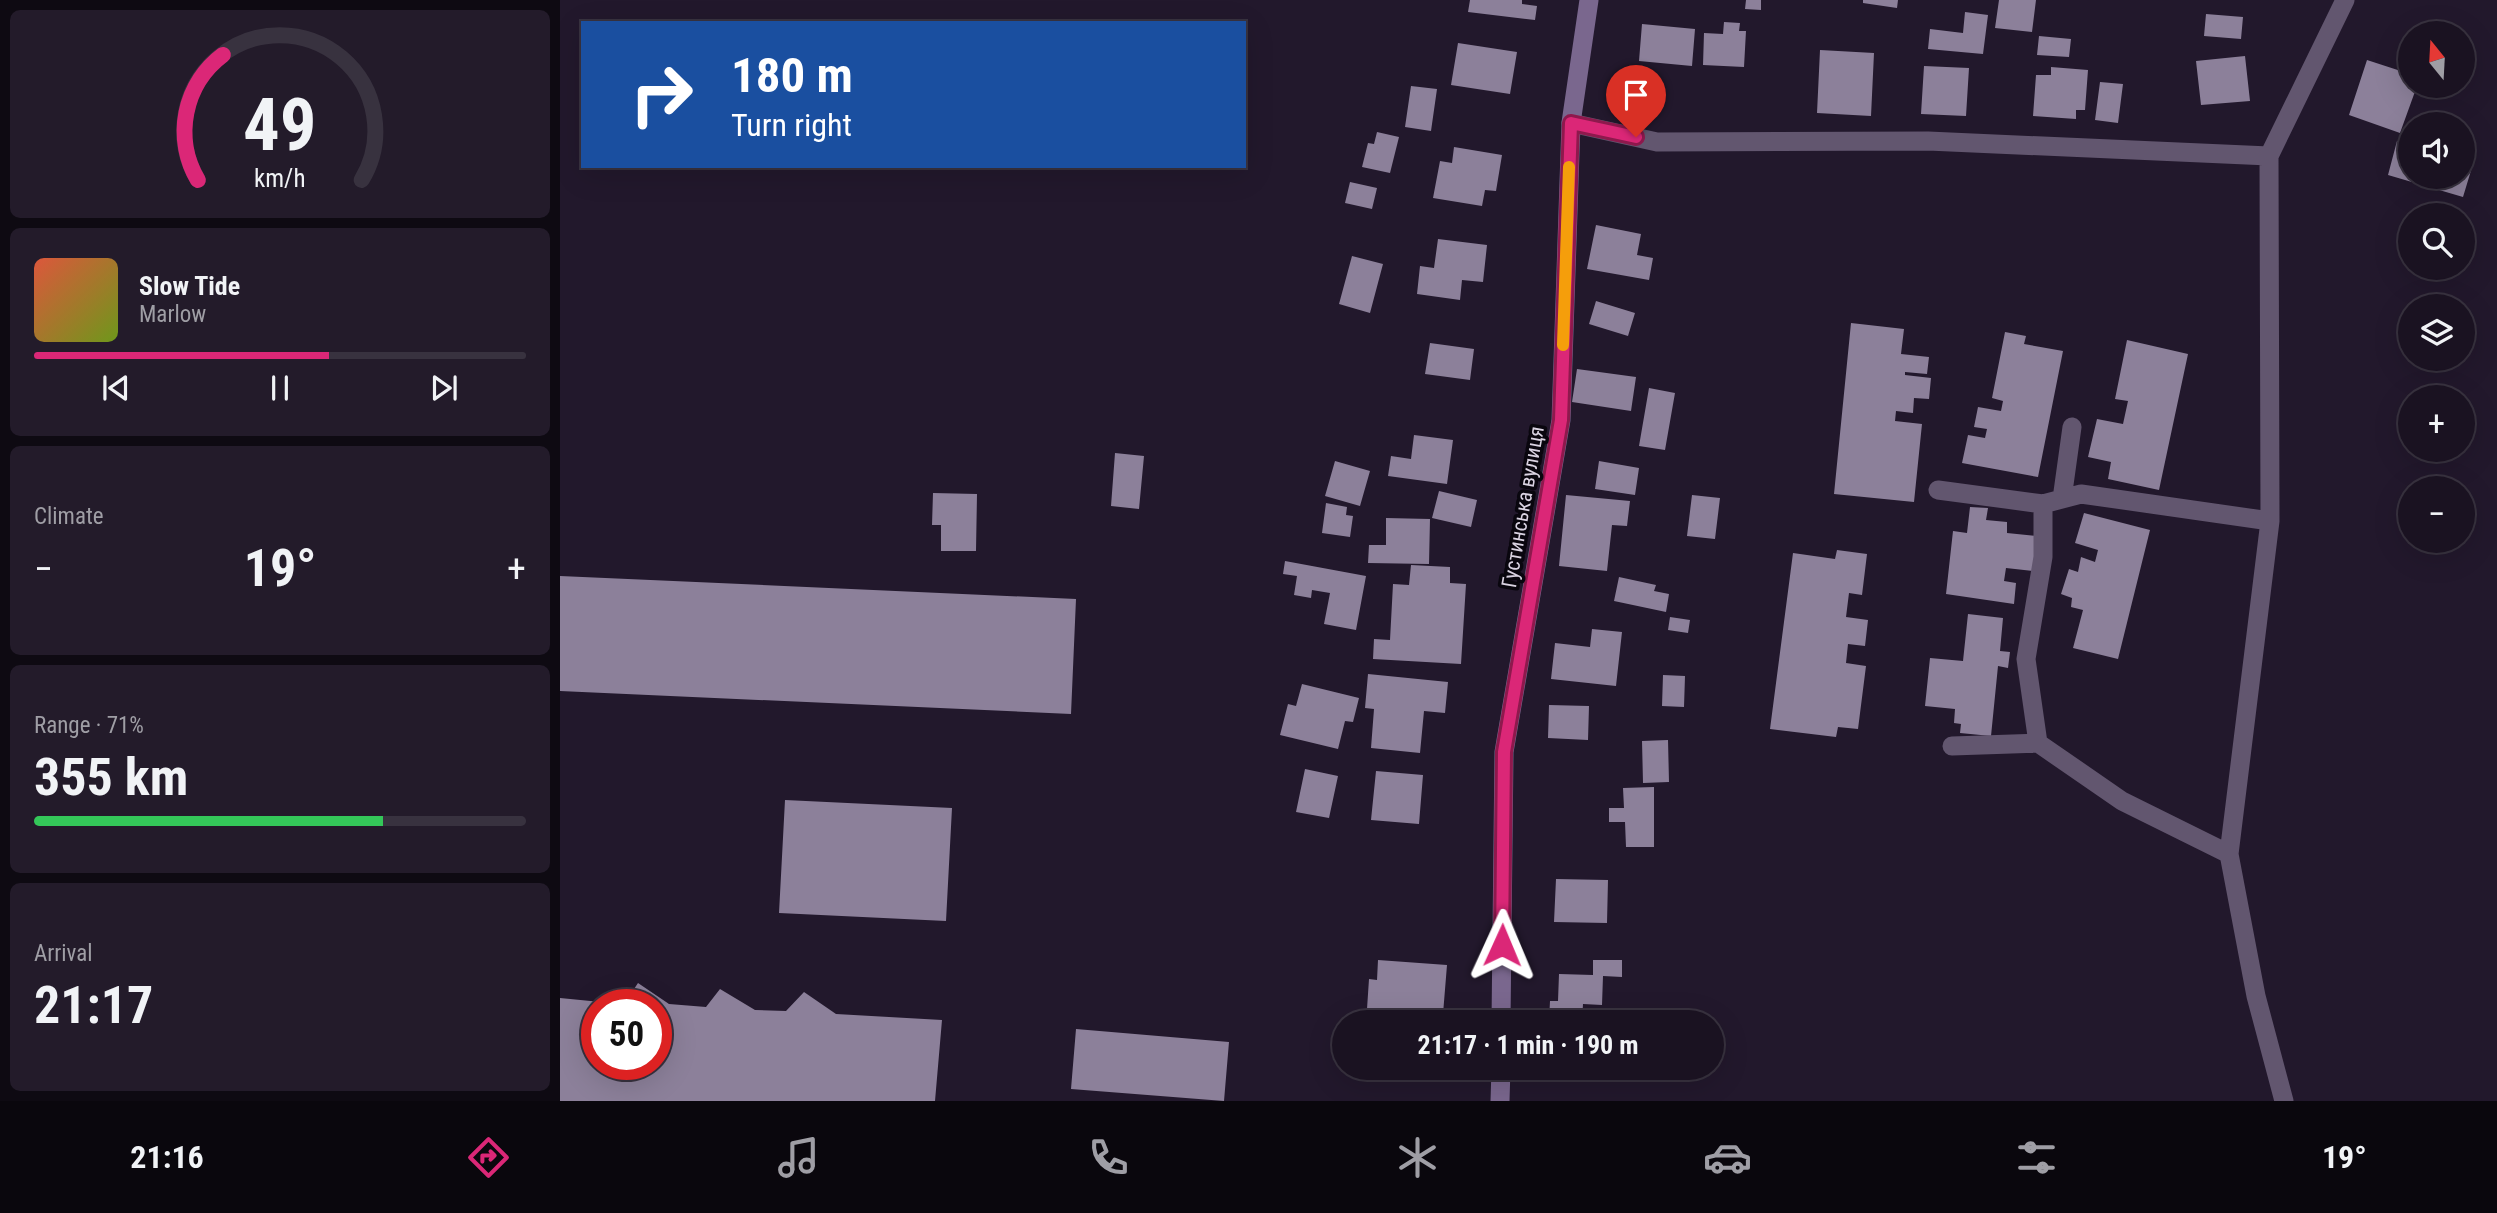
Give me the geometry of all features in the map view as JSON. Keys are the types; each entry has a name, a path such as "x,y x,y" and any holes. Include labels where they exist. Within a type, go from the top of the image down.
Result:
{"main road":[{"name":"Густинська вулиця","path":"1501,1010 1504,752 1561,420 1571,123 1589,0"},
{"path":"1500,1101 1501,1080"}],"street":[{"path":"2284,1101 2256,996 2229,854 2270,521 2269,156 2345,0"},
{"path":"1571,123 1657,142 1928,141 2269,156"},
{"path":"2062,499 2072,426"},
{"path":"1938,490 2043,504 2081,494 2270,521"},
{"path":"2038,743 2026,659 2042,557 2043,504"},
{"path":"1952,746 2038,743 2122,801 2229,854"}],"building":[{"path":"1470,0 1522,0 1522,4 1537,6 1535,20 1468,12"},
{"path":"1746,0 1761,0 1761,10 1745,9"},
{"path":"1863,0 1898,0 1897,8 1863,3"},
{"path":"1999,0 2036,0 2032,32 1995,28"},
{"path":"1965,12 1988,15 1983,54 1928,49 1930,29 1963,33"},
{"path":"2206,14 2243,17 2241,39 2204,36"},
{"path":"1724,22 1740,23 1739,31 1746,31 1744,67 1703,65 1704,33 1723,34"},
{"path":"1642,24 1695,29 1692,66 1639,61"},
{"path":"2039,36 2071,39 2069,57 2037,55"},
{"path":"1458,43 1517,52 1510,94 1451,85"},
{"path":"1820,50 1874,53 1871,116 1817,113"},
{"path":"2245,56 2250,101 2201,105 2196,61"},
{"path":"2367,60 2398,70 2398,98 2413,98 2408,112 2398,112 2398,132 2349,115"},
{"path":"1924,66 1969,68 1966,116 1921,114"},
{"path":"2051,67 2088,70 2085,110 2076,110 2076,119 2033,116 2036,75 2051,75"},
{"path":"2100,82 2123,84 2118,123 2095,120"},
{"path":"1411,86 1437,89 1431,131 1405,127"},
{"path":"1377,132 1399,137 1390,173 1362,167 1368,143 1374,144"},
{"path":"2397,141 2398,178 2388,175"},
{"path":"1454,147 1502,155 1496,191 1485,190 1482,206 1433,198 1440,161 1452,163"},
{"path":"1350,182 1377,188 1372,209 1345,203"},
{"path":"2436,189 2465,189 2463,197"},
{"path":"1596,225 1641,234 1637,255 1653,258 1649,280 1587,269"},
{"path":"1438,239 1487,245 1483,282 1462,280 1460,300 1417,294 1420,266 1434,268"},
{"path":"1352,256 1383,264 1370,313 1339,304"},
{"path":"1596,301 1635,313 1628,336 1589,324"},
{"path":"1851,323 1904,329 1901,354 1929,357 1927,374 1905,372 1905,375 1931,378 1929,399 1914,398 1913,413 1896,411 1895,421 1922,424 1914,502 1834,494"},
{"path":"2005,332 2026,336 2024,344 2063,351 2038,477 1962,463 1968,435 1985,438 1987,429 1974,427 1978,407 2001,411 2003,401 1992,398"},
{"path":"2127,340 2188,354 2159,490 2108,479 2111,462 2088,457 2097,419 2123,424 2128,401 2115,399"},
{"path":"1430,343 1474,349 1470,380 1425,374"},
{"path":"1577,369 1636,377 1631,411 1572,402"},
{"path":"1649,388 1675,393 1665,450 1639,446"},
{"path":"1414,435 1453,440 1447,484 1388,476 1391,456 1411,459"},
{"path":"1115,453 1144,456 1139,509 1111,506"},
{"path":"1335,461 1370,471 1360,506 1325,496"},
{"path":"1599,461 1639,468 1635,495 1595,489"},
{"path":"1439,491 1477,500 1471,527 1432,518"},
{"path":"933,493 977,494 976,551 941,551 941,525 932,525"},
{"path":"1566,495 1630,501 1627,526 1612,525 1607,571 1559,566"},
{"path":"1692,495 1720,498 1715,539 1687,536"},
{"path":"1326,503 1347,507 1346,515 1353,516 1350,537 1322,533"},
{"path":"1970,507 1988,508 1986,520 2007,522 2007,533 2037,536 2033,571 2006,568 2004,581 2016,583 2014,604 1946,594 1953,531 1967,533"},
{"path":"2084,513 2150,530 2118,659 2073,648 2083,610 2071,607 2072,598 2061,594 2069,569 2078,572 2081,557 2095,562 2098,550 2075,543"},
{"path":"1386,518 1430,519 1429,564 1368,563 1369,545 1386,545"},
{"path":"1837,550 1867,554 1862,595 1849,593 1846,617 1868,620 1865,646 1848,644 1846,663 1866,666 1858,729 1838,727 1836,737 1770,729 1793,553 1835,559"},
{"path":"1285,561 1366,576 1356,630 1324,624 1330,593 1312,590 1311,598 1294,595 1297,576 1283,574"},
{"path":"1411,565 1450,567 1450,583 1466,584 1461,664 1373,659 1374,639 1390,640 1393,584 1409,585"},
{"path":"560,576 1076,599 1071,714 560,691"},
{"path":"1619,577 1656,585 1654,591 1669,594 1666,612 1614,601"},
{"path":"1968,614 2003,618 2000,651 2010,652 2008,668 1998,666 1991,736 1960,733 1961,724 1954,723 1955,709 1925,706 1930,658 1963,661"},
{"path":"1670,617 1690,620 1688,633 1668,630"},
{"path":"1592,629 1622,632 1616,686 1551,679 1555,643 1590,647"},
{"path":"1368,674 1448,682 1445,713 1424,711 1420,753 1371,748 1374,709 1365,708"},
{"path":"1663,675 1685,676 1684,707 1662,706"},
{"path":"1302,684 1359,698 1353,722 1345,721 1338,749 1280,735 1288,704 1296,706"},
{"path":"1549,705 1589,706 1588,740 1548,738"},
{"path":"1668,740 1669,782 1643,783 1642,741"},
{"path":"1305,769 1338,776 1329,818 1296,812"},
{"path":"1376,771 1423,775 1419,824 1371,820"},
{"path":"1654,787 1654,847 1626,847 1625,822 1609,822 1609,808 1624,808 1623,788"},
{"path":"785,800 952,808 946,921 779,913"},
{"path":"1556,879 1608,880 1607,923 1554,922"},
{"path":"1378,960 1447,965 1443,1010 1367,1009 1369,979 1377,980"},
{"path":"1593,960 1622,960 1622,977 1603,976 1602,1005 1583,1004 1583,1010 1550,1010 1550,1001 1558,1001 1559,974 1593,975"},
{"path":"638,983 647,989 634,989"},
{"path":"720,989 755,1010 786,1011 804,992 836,1014 942,1020 935,1101 560,1101 560,998 581,1000 581,1080 672,1080 672,1004 706,1007"},
{"path":"1076,1029 1229,1042 1224,1101 1071,1089"}],"slow traffic":[{"path":"1563,345 1569,167"}],"route":[{"path":"1502,945 1504,752 1561,420 1571,123 1636,137"}]}
